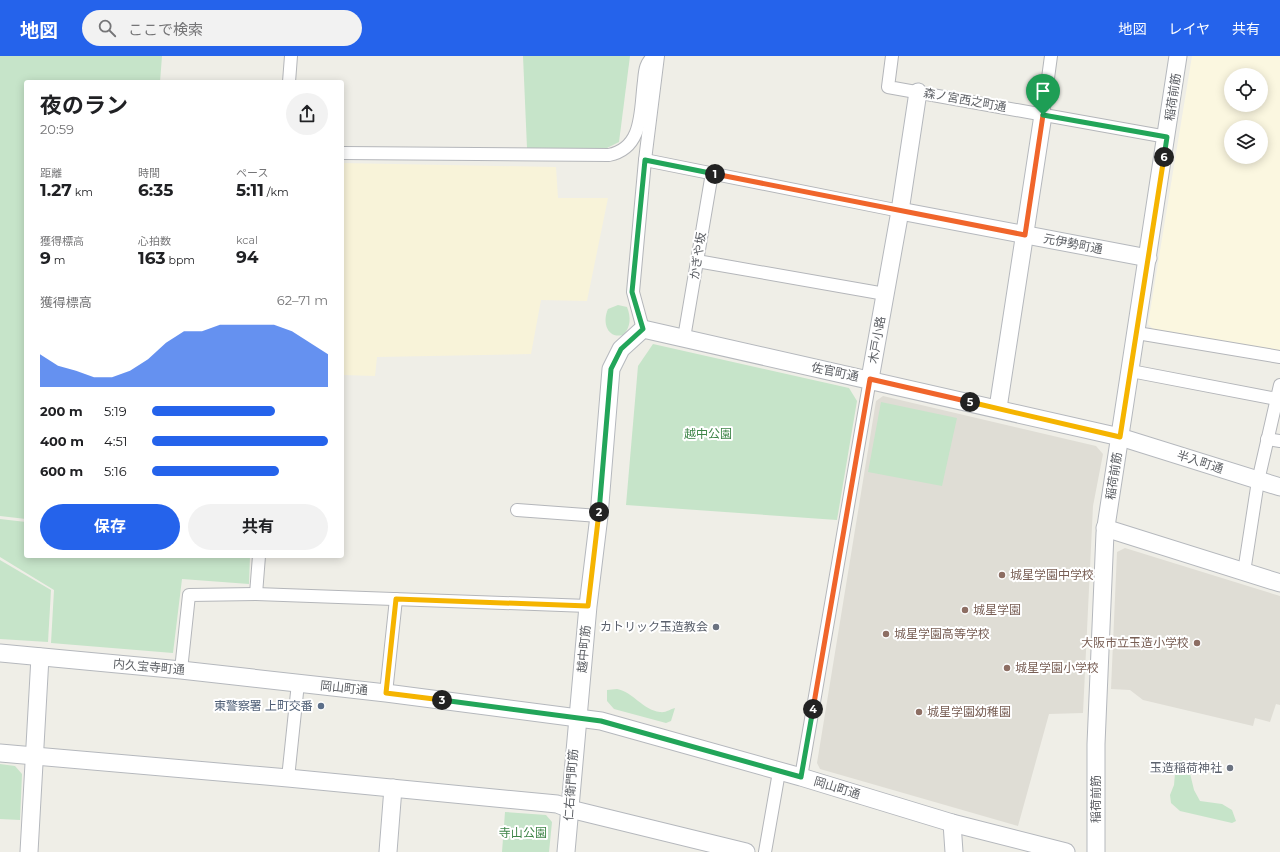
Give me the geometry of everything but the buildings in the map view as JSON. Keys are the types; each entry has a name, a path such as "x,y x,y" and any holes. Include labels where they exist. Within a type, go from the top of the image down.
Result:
{"street":[{"path":"289,80 290,56"},
{"path":"344,153 617,154 632,143 637,132 646,66 654,56"},
{"path":"643,329 632,292 645,160 658,56"},
{"name":"森ノ宮西之町通","path":"892,56 888,87 1167,137"},
{"path":"998,408 1051,56"},
{"name":"稲荷前筋","path":"1096,852 1096,744 1105,528 1167,137 1178,56"},
{"name":"木戸小路","path":"801,777 900,211 918,92"},
{"name":"元伊勢町通","path":"645,160 900,211 1148,258"},
{"name":"かぎや坂","path":"684,338 712,173"},
{"path":"697,262 885,294"},
{"name":"佐官町通","path":"643,329 870,379 1120,437"},
{"name":"越中町筋","path":"577,718 599,516 611,369 621,349 643,329"},
{"path":"1136,333 1280,357"},
{"path":"1130,371 1277,399"},
{"path":"1244,572 1258,481 1280,385"},
{"name":"半入町通","path":"1120,437 1280,487"},
{"path":"1268,439 1280,441"},
{"path":"517,510 599,516"},
{"path":"1105,528 1280,584"},
{"path":"256,594 259,558"},
{"path":"181,670 189,595 256,594 588,606"},
{"path":"386,693 396,599"},
{"name":"内久宝寺町通","path":"0,653 181,670 298,683"},
{"path":"29,852 40,657"},
{"path":"288,778 298,683"},
{"name":"岡山町通","path":"298,683 601,721 801,777 952,823 1066,852"},
{"name":"仁右衛門町筋","path":"566,852 577,718"},
{"path":"0,753 288,778 557,804 570,809 746,852"},
{"path":"765,852 779,772"},
{"path":"388,852 393,788"},
{"path":"952,823 954,852"}],"shaded area":[{"path":"1192,56 1280,56 1280,351 1154,330 1148,324"},
{"name":"城星学園","path":"883,396 1096,446 1103,454 1093,506 1083,713 1049,714 1018,826 820,769 817,763 876,401"},
{"name":"大阪市立玉造小学校","path":"1125,548 1280,596 1280,705 1276,704 1270,722 1255,718 1253,726 1143,700 1130,690 1111,689 1117,552"}],"green space":[{"path":"0,56 162,56 160,80 24,80 24,519 0,516"},
{"path":"523,56 630,56 619,142 607,148 527,148"},
{"path":"618,305 627,307 630,318 626,332 623,335 618,336 610,332 607,328 606,314 608,309"},
{"name":"越中公園","path":"653,344 849,388 857,401 837,520 626,505 638,366"},
{"path":"881,402 957,418 942,486 868,472"},
{"path":"0,519 24,522 24,558 250,558 249,584 182,579 173,653 51,643 54,590 0,557"},
{"path":"0,560 51,590 48,642 0,639"},
{"path":"617,689 623,691 654,711 664,712 675,708 671,721 666,723 614,709 607,701 607,690"},
{"path":"1181,760 1188,765 1194,790 1200,801 1222,804 1232,810 1236,821 1232,823 1180,811 1171,803 1170,795 1174,785 1176,762"},
{"path":"0,764 15,766 22,774 20,820 0,819"},
{"name":"寺山公園","path":"505,812 546,815 552,822 549,852 502,852"}],"sand":[{"path":"344,163 556,167 558,198 608,198 587,301 541,300 531,354 377,357 375,376 344,375"}],"place":[{"name":"城星学園中学校","path":"1002,575"},
{"name":"城星学園","path":"965,610"},
{"name":"カトリック玉造教会","path":"716,627"},
{"name":"城星学園高等学校","path":"886,634"},
{"name":"大阪市立玉造小学校","path":"1197,643"},
{"name":"城星学園小学校","path":"1007,668"},
{"name":"東警察署 上町交番","path":"321,706"},
{"name":"城星学園幼稚園","path":"919,712"},
{"name":"玉造稲荷神社","path":"1230,768"}],"route":[{"path":"1043,115 1167,137 1120,437 870,379 801,777 601,721 386,693 396,599 588,606 599,516 611,369 616,355 624,345 643,329 632,292 645,160 1025,235 1043,115"}]}
